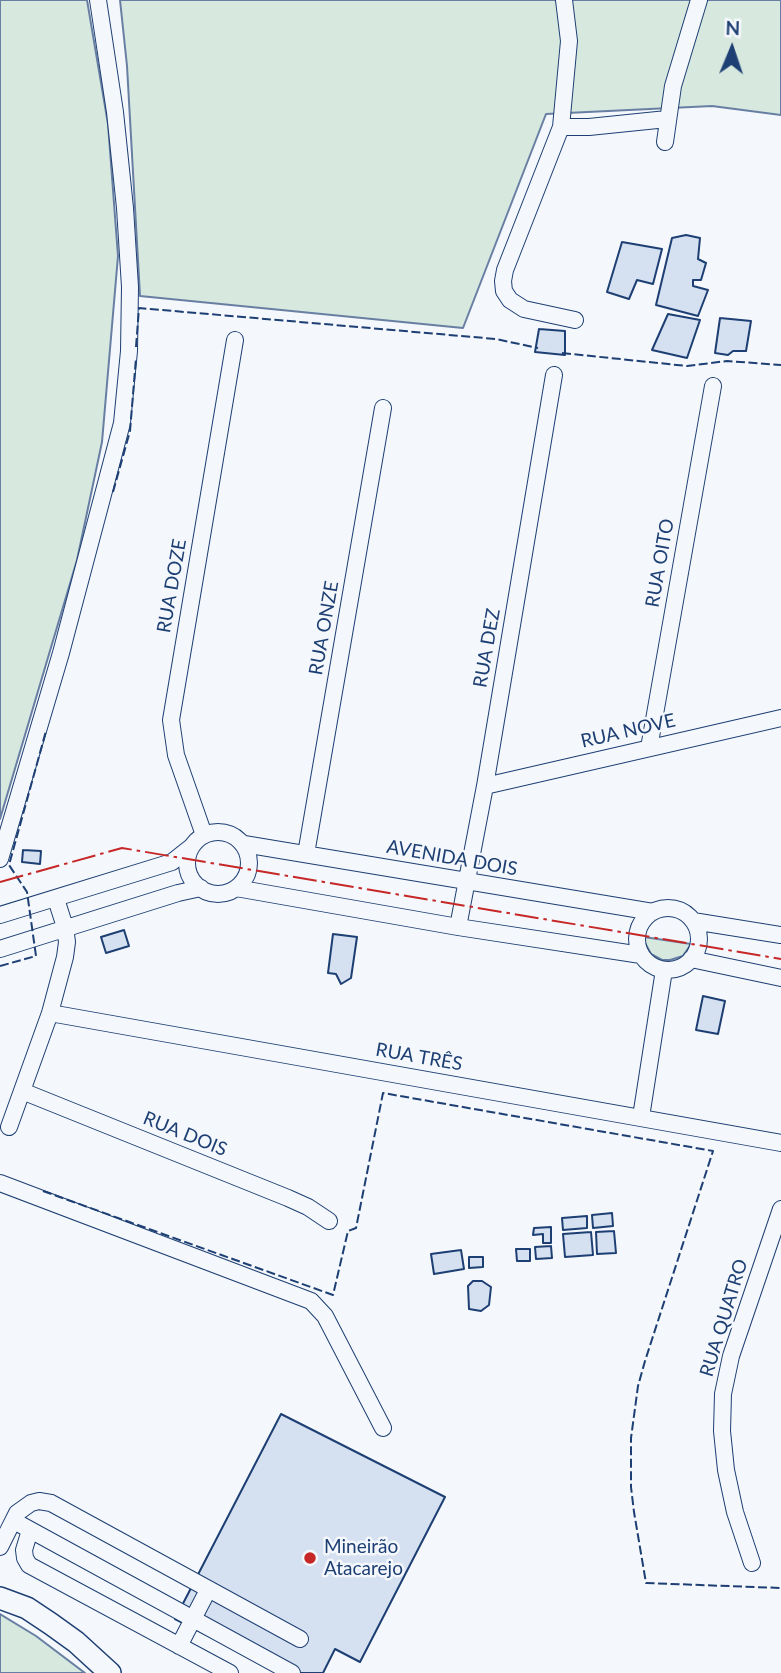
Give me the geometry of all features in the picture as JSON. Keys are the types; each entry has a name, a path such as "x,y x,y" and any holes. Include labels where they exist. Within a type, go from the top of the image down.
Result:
{"main road":[{"path":"0,1598 27,1608 51,1624 76,1642 110,1673"}],"street":[{"path":"0,859 65,640 122,423 129,351 128,260 115,112 98,0"},
{"path":"564,0 569,41 561,127 505,270 504,291 510,300 524,309 575,320"},
{"path":"665,142 673,86 699,0"},
{"path":"561,127 667,120"},
{"name":"RUA DOZE","path":"204,835 176,755 171,720 235,340"},
{"name":"RUA DEZ","path":"458,927 485,786 554,375"},
{"name":"RUA OITO","path":"649,748 713,386"},
{"name":"RUA ONZE","path":"306,854 383,408"},
{"name":"RUA NOVE","path":"485,786 781,718"},
{"name":"AVENIDA DOIS","path":"204,835 212,832 230,834 244,844 653,912 670,908 687,915 693,921 780,930"},
{"path":"0,915 172,862 204,835"},
{"path":"0,949 65,927 201,888 222,893 236,888 242,883 249,869 248,852 244,844"},
{"path":"191,847 188,855 189,871 201,888"},
{"path":"236,888 458,927 641,954"},
{"path":"9,1127 50,1013 65,957 65,927 56,899"},
{"path":"653,912 646,917 637,932 638,948 650,965 664,970 679,968 691,960 699,937 693,921"},
{"path":"691,960 781,978"},
{"path":"641,1117 664,970"},
{"name":"RUA TRÊS","path":"50,1013 781,1143"},
{"name":"RUA DOIS","path":"22,1091 288,1198 308,1207 329,1222"},
{"path":"0,1183 311,1301 325,1317 383,1428"},
{"name":"RUA QUATRO","path":"752,1563 735,1511 726,1470 722,1431 723,1394 731,1356 781,1209"},
{"path":"0,1547 17,1513 31,1503 51,1503 300,1639"},
{"path":"14,1521 292,1673"},
{"path":"30,1530 24,1550 29,1565 230,1673"},
{"path":"179,1646 208,1590"}],"shaded area":[{"path":"0,0 87,0 108,124 118,256 102,442 77,560 0,819"},
{"path":"120,0 781,0 781,115 712,106 546,114 463,328 140,296 127,66"},
{"path":"644,937 691,944 683,956 662,960 651,954"},
{"path":"0,1614 36,1636 85,1673 0,1673"}],"building":[{"path":"686,235 700,238 698,259 706,263 701,280 693,280 693,286 708,290 698,316 656,305 672,238"},
{"path":"622,242 662,249 653,284 637,280 629,299 607,292"},
{"path":"668,314 700,320 687,358 652,350"},
{"path":"720,318 751,321 746,351 733,351 728,355 715,353"},
{"path":"539,329 565,331 565,355 535,352"},
{"path":"23,850 41,851 40,864 22,862"},
{"path":"124,930 129,946 106,953 101,937"},
{"path":"333,934 357,937 351,978 341,984 336,974 328,973"},
{"path":"703,996 725,1001 718,1034 696,1030"},
{"path":"612,1213 613,1226 593,1228 592,1215"},
{"path":"587,1216 587,1228 563,1230 562,1218"},
{"path":"551,1227 551,1243 543,1243 543,1234 533,1235 534,1228"},
{"path":"614,1231 616,1253 597,1254 596,1232"},
{"path":"591,1232 593,1255 565,1257 563,1234"},
{"path":"551,1246 552,1258 536,1259 535,1247"},
{"path":"516,1249 530,1249 530,1261 517,1261"},
{"path":"461,1250 464,1269 434,1274 431,1254"},
{"path":"469,1257 483,1257 483,1267 469,1268"},
{"path":"473,1281 482,1281 491,1287 489,1305 481,1311 469,1309 468,1286"},
{"name":"Mineirão Atacarejo","path":"281,1414 445,1497 360,1662 335,1649 323,1673 282,1673 175,1619"}],"fence":[{"path":"136,347 139,308 496,339 538,348"},
{"path":"562,353 687,366 727,361 781,365"},
{"path":"113,492 130,431 136,358"},
{"path":"0,966 36,956 27,892 9,865 46,731"},
{"path":"43,1191 333,1295 348,1231 356,1228 383,1093 713,1151 638,1386 631,1438 634,1512 646,1583 781,1588"}],"power":[{"path":"0,882 122,848 781,959"}],"place":[{"name":"Mineirão Atacarejo","path":"310,1558"}]}
